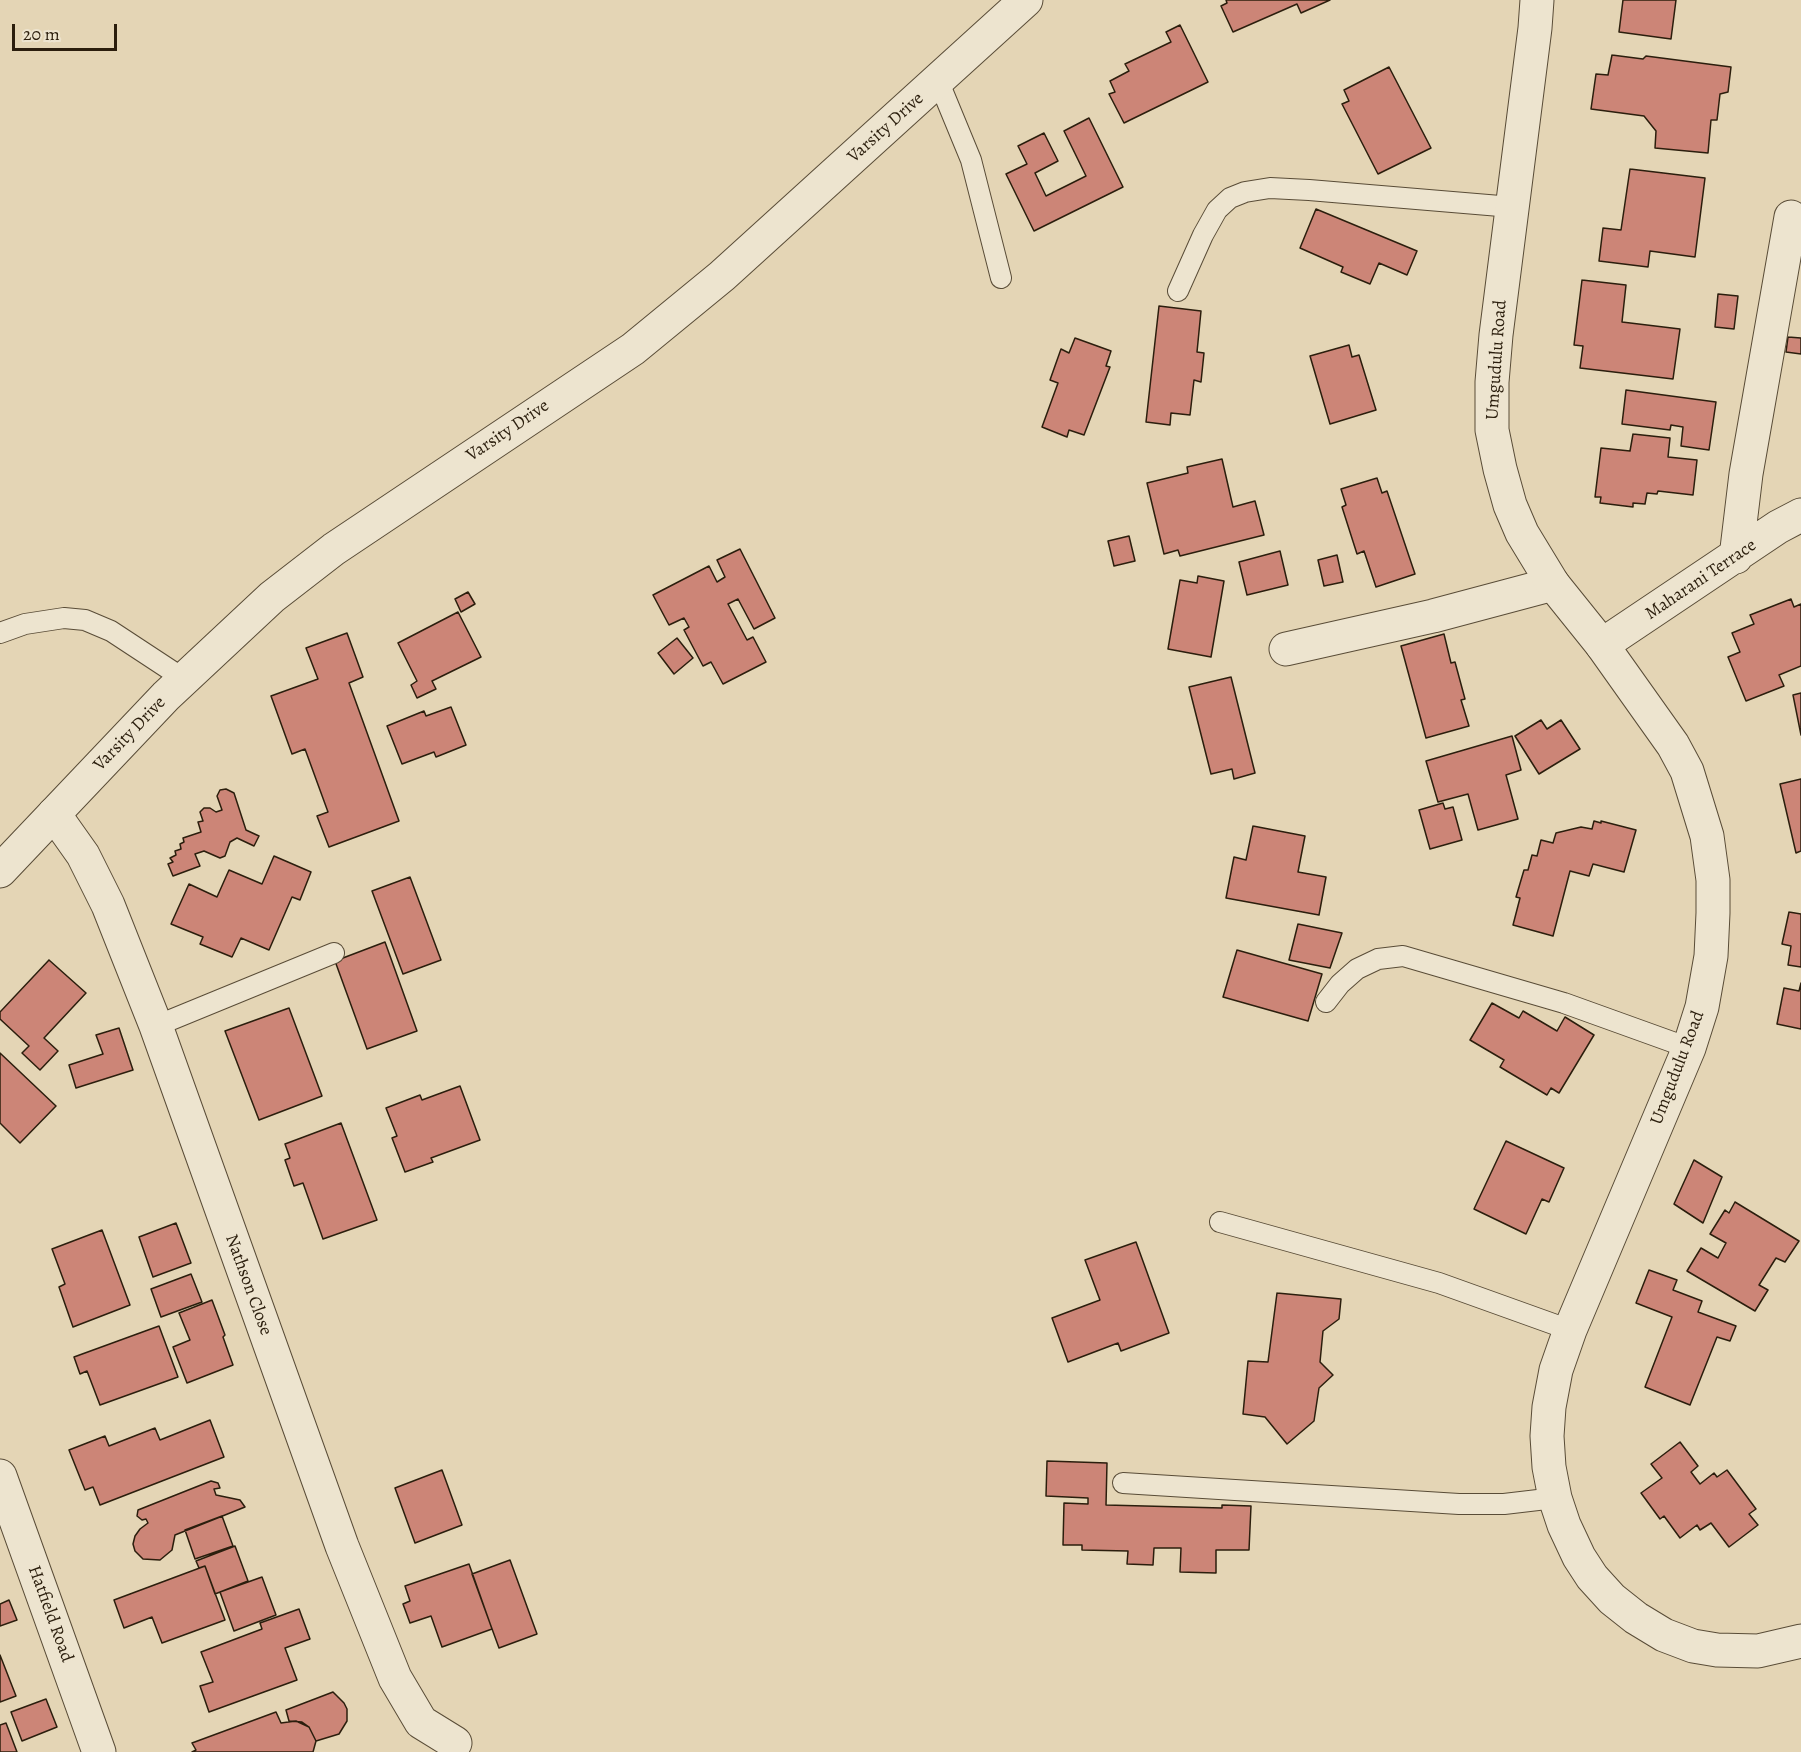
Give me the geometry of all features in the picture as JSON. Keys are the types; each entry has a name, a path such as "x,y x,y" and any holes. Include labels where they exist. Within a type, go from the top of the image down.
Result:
{"street":[{"name":"Varsity Drive","path":"0,871 184,679 272,597 334,549 633,349 723,276 1026,0"},
{"name":"Umgudulu Road","path":"1537,0 1496,335 1492,382 1492,430 1510,505 1522,532 1553,584 1602,645 1673,745 1687,771 1707,836 1713,880 1711,956 1702,1007 1689,1048 1570,1330 1556,1370 1549,1407 1547,1436 1549,1467 1555,1498 1564,1525 1579,1557 1592,1577 1612,1599 1636,1618 1664,1635 1693,1646 1736,1652 1758,1651 1801,1641"},
{"path":"1736,557 1746,474 1791,217"},
{"name":"Maharani Terrace","path":"1602,645 1779,527 1801,515"},
{"path":"1286,649 1433,616 1553,584"},
{"name":"Nathson Close","path":"54,814 83,855 108,905 156,1026 342,1546 395,1678 421,1722 455,1743"},
{"name":"Hatfield Road","path":"0,1476 99,1752"}],"lane":[{"path":"938,80 971,160 1001,278"},
{"path":"1178,291 1217,210 1230,198 1245,192 1269,188 1309,190 1512,207"},
{"path":"0,633 25,624 64,618 85,620 111,631 184,679"},
{"path":"156,1026 334,953"},
{"path":"1326,1002 1340,984 1357,969 1378,959 1403,956 1564,1003 1689,1048"},
{"path":"1220,1222 1439,1283 1570,1330"},
{"path":"1124,1483 1459,1504 1504,1504 1555,1498"}],"building":[{"path":"1226,0 1330,0 1301,13 1297,4 1233,32 1221,6 1227,3"},
{"path":"1623,0 1676,0 1671,39 1619,32"},
{"path":"1180,25 1208,82 1124,123 1109,94 1115,92 1110,81 1129,71 1125,64 1171,42 1166,32"},
{"path":"1612,55 1643,59 1646,56 1731,67 1728,92 1720,94 1717,120 1711,120 1708,153 1655,148 1656,131 1644,116 1591,109 1596,74 1608,75"},
{"path":"1389,67 1431,148 1378,174 1342,104 1349,101 1344,90"},
{"path":"1089,118 1123,187 1034,231 1006,174 1027,164 1018,146 1044,133 1058,161 1035,173 1046,196 1086,176 1064,131"},
{"path":"1630,169 1705,178 1695,257 1650,251 1648,267 1599,261 1603,228 1621,230"},
{"path":"1316,209 1417,251 1407,275 1379,263 1370,284 1341,272 1343,267 1300,248"},
{"path":"1582,280 1626,285 1622,322 1680,329 1673,379 1580,368 1583,346 1574,345"},
{"path":"1718,294 1738,296 1734,329 1715,327"},
{"path":"1159,306 1201,311 1197,352 1204,353 1201,382 1194,380 1190,415 1171,413 1170,425 1146,422"},
{"path":"1788,337 1801,338 1801,354 1786,352"},
{"path":"1075,338 1111,351 1106,366 1110,367 1084,435 1069,430 1067,437 1042,427 1058,383 1050,380 1061,349 1069,353"},
{"path":"1349,345 1352,357 1359,355 1376,410 1330,424 1310,356"},
{"path":"1626,390 1716,402 1709,450 1681,446 1683,427 1671,425 1670,430 1622,424"},
{"path":"1633,434 1670,438 1668,457 1697,460 1693,495 1658,491 1657,494 1647,493 1645,504 1633,503 1633,507 1600,503 1601,497 1595,497 1601,448 1630,451"},
{"path":"1222,459 1233,507 1255,501 1264,535 1180,556 1178,550 1164,554 1147,483 1188,473 1187,467"},
{"path":"1377,478 1382,493 1387,491 1415,574 1376,587 1364,551 1357,554 1342,507 1346,505 1341,489"},
{"path":"1129,536 1135,561 1114,566 1108,541"},
{"path":"740,549 775,618 754,629 738,599 728,604 747,640 753,637 766,662 723,684 711,662 703,666 684,630 689,627 684,618 669,625 653,595 709,566 717,582 725,577 717,560"},
{"path":"1280,551 1288,585 1247,595 1239,562"},
{"path":"1337,555 1343,582 1324,586 1318,560"},
{"path":"1198,576 1224,581 1211,657 1168,649 1180,580 1197,583"},
{"path":"468,592 475,604 461,612 455,599"},
{"path":"1791,599 1794,607 1801,604 1801,666 1779,675 1784,686 1746,701 1728,657 1740,652 1732,633 1754,624 1750,615"},
{"path":"458,612 481,657 432,681 436,689 417,698 411,685 417,681 398,643"},
{"path":"347,633 363,677 349,683 399,821 329,847 317,816 328,812 305,749 292,754 271,696 318,679 306,648"},
{"path":"1444,634 1451,663 1455,662 1465,699 1461,700 1469,726 1426,738 1401,646"},
{"path":"677,638 693,658 674,674 658,653"},
{"path":"1231,677 1255,773 1234,779 1232,769 1211,774 1189,687"},
{"path":"1801,693 1801,735 1793,695"},
{"path":"451,707 466,745 436,757 434,752 402,764 387,726 424,711 426,716"},
{"path":"1541,720 1547,729 1561,720 1580,749 1539,774 1515,736"},
{"path":"1512,736 1521,770 1506,775 1518,819 1478,830 1468,794 1438,802 1426,761"},
{"path":"1801,779 1801,851 1796,853 1780,784"},
{"path":"226,789 234,793 246,830 259,836 254,846 237,838 230,842 225,856 220,858 204,851 195,854 200,866 173,876 168,864 173,862 170,858 176,855 175,851 181,849 180,844 184,842 183,838 201,832 198,822 203,821 200,812 204,808 210,808 216,812 222,810 217,796 220,790"},
{"path":"1443,803 1445,809 1453,807 1462,840 1430,849 1419,810"},
{"path":"1594,821 1636,830 1624,872 1593,864 1589,876 1570,871 1553,936 1513,925 1520,898 1516,897 1524,870 1528,870 1532,855 1537,856 1541,840 1553,843 1556,833 1581,827 1592,829"},
{"path":"1253,826 1305,836 1298,872 1326,877 1319,915 1226,898 1234,857 1246,860"},
{"path":"274,856 311,872 300,900 292,897 269,950 241,938 232,957 200,944 203,937 171,924 189,884 217,897 229,870 262,884"},
{"path":"410,877 441,960 403,974 372,891"},
{"path":"1789,912 1801,914 1801,967 1788,965 1791,946 1782,944"},
{"path":"1298,924 1342,933 1330,968 1289,960"},
{"path":"385,942 417,1031 367,1049 335,961"},
{"path":"1237,950 1322,974 1308,1021 1223,997"},
{"path":"49,960 86,993 44,1038 58,1051 40,1070 22,1053 29,1046 0,1019 0,1012"},
{"path":"1801,983 1801,1029 1777,1024 1784,988 1799,991"},
{"path":"1492,1003 1519,1018 1523,1011 1557,1031 1565,1017 1594,1035 1559,1093 1551,1088 1547,1095 1500,1067 1504,1060 1470,1040"},
{"path":"289,1008 322,1096 259,1120 225,1031"},
{"path":"119,1028 133,1070 76,1088 69,1065 103,1054 96,1035"},
{"path":"0,1053 56,1106 20,1143 0,1123"},
{"path":"460,1086 480,1140 431,1158 433,1162 405,1172 392,1138 397,1136 386,1108 420,1095 422,1100"},
{"path":"341,1123 377,1220 323,1239 303,1183 294,1186 285,1160 290,1158 285,1144"},
{"path":"1506,1141 1564,1168 1549,1202 1542,1199 1526,1234 1474,1209"},
{"path":"1694,1160 1722,1177 1703,1223 1674,1204"},
{"path":"1735,1202 1799,1241 1785,1262 1776,1258 1759,1285 1768,1290 1755,1311 1687,1271 1701,1248 1718,1258 1726,1243 1710,1234 1725,1210 1729,1213"},
{"path":"176,1223 191,1263 153,1277 139,1237"},
{"path":"102,1230 130,1305 73,1327 59,1287 65,1284 52,1249"},
{"path":"1136,1242 1169,1333 1121,1351 1118,1343 1068,1362 1052,1318 1100,1300 1085,1260"},
{"path":"1649,1270 1677,1280 1673,1290 1702,1301 1698,1312 1736,1326 1730,1341 1717,1337 1690,1405 1645,1387 1672,1317 1636,1303"},
{"path":"191,1274 202,1302 161,1317 151,1289"},
{"path":"1277,1293 1341,1299 1339,1319 1323,1331 1320,1362 1333,1375 1319,1388 1314,1421 1287,1444 1265,1417 1243,1414 1248,1361 1268,1362"},
{"path":"212,1300 233,1365 187,1383 173,1347 190,1340 179,1313"},
{"path":"159,1326 178,1377 100,1405 87,1371 80,1374 74,1357"},
{"path":"210,1420 224,1457 100,1505 93,1487 85,1490 69,1450 105,1436 109,1446 155,1428 160,1440"},
{"path":"1680,1442 1698,1466 1691,1472 1700,1484 1714,1473 1717,1477 1727,1470 1756,1509 1749,1514 1758,1525 1729,1547 1711,1523 1700,1530 1697,1525 1680,1538 1664,1516 1660,1519 1641,1493 1662,1478 1651,1464"},
{"path":"1047,1461 1107,1463 1106,1505 1222,1508 1222,1505 1251,1506 1249,1550 1216,1550 1216,1573 1180,1572 1181,1548 1154,1548 1153,1565 1127,1564 1128,1551 1082,1550 1082,1545 1063,1545 1064,1503 1088,1504 1088,1498 1046,1496"},
{"path":"442,1470 462,1525 415,1543 395,1488"},
{"path":"211,1481 218,1483 220,1488 214,1489 216,1495 240,1500 245,1507 175,1535 172,1550 160,1560 143,1559 135,1551 133,1544 140,1529 148,1523 146,1519 142,1520 137,1516 138,1510"},
{"path":"222,1516 233,1546 195,1559 185,1530"},
{"path":"235,1546 248,1581 215,1594 205,1566 199,1568 196,1561"},
{"path":"510,1560 537,1634 499,1648 472,1574"},
{"path":"469,1564 492,1629 442,1647 431,1616 410,1623 403,1604 410,1601 405,1586"},
{"path":"205,1566 225,1620 162,1643 152,1617 124,1628 114,1600"},
{"path":"262,1577 276,1615 234,1631 220,1592"},
{"path":"9,1600 17,1620 0,1626 0,1604"},
{"path":"299,1609 310,1639 285,1648 297,1680 209,1712 200,1686 213,1682 201,1652 262,1629 260,1623"},
{"path":"0,1655 16,1696 0,1702"},
{"path":"333,1692 347,1709 347,1721 339,1734 316,1741 309,1727 302,1722 289,1721 286,1710"},
{"path":"46,1699 57,1727 22,1741 11,1712"},
{"path":"276,1712 281,1723 296,1721 309,1727 316,1741 313,1752 192,1752 196,1750 192,1743"},
{"path":"6,1723 17,1752 0,1752 0,1725"}]}
